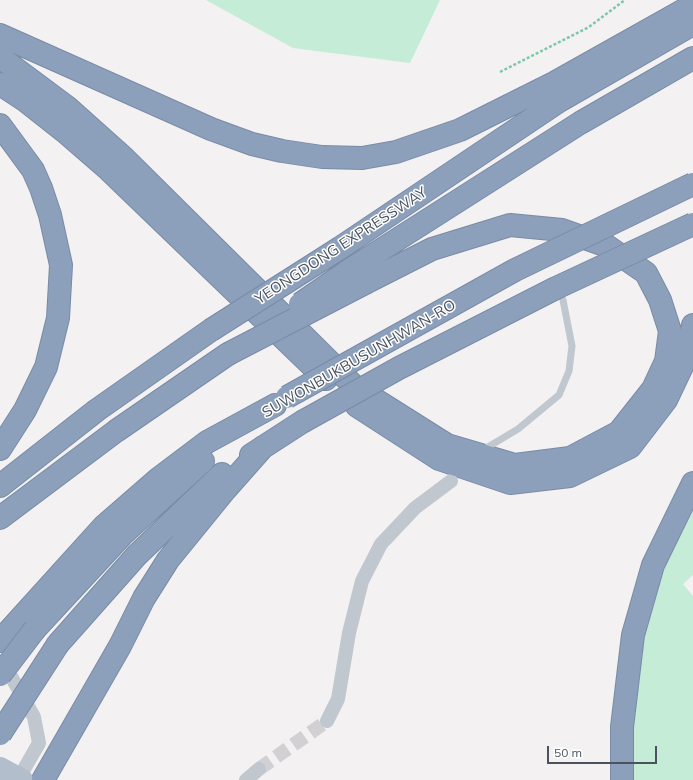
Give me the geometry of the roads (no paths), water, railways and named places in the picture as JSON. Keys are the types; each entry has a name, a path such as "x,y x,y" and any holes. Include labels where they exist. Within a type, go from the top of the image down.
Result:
{"highway":[{"path":"0,34 204,126 245,141 282,151 322,157 362,158 396,152 460,130 554,83 693,5"},
{"name":"YEONGDONG EXPRESSWAY","path":"0,486 97,410 211,330 340,248 559,101 693,24"},
{"path":"0,57 67,107 124,158 355,387 447,444 515,464 570,458 619,432 653,389 666,361 670,330 660,300 646,272 607,246 562,230 510,224 432,249 359,275"},
{"name":"YEONGDONG EXPRESSWAY","path":"0,518 116,431 228,354 359,275 580,123 693,58"},
{"path":"0,84 59,126 109,170 345,398 439,459 510,482 570,476 630,447 666,400 688,354 693,325"},
{"path":"0,125 22,153 38,182 50,215 61,265 58,318 46,367 25,410 0,449"},
{"name":"SUWONBUKBUSUNHWAN-RO","path":"0,675 35,629 122,535 222,444 281,401 515,270 693,184"},
{"name":"SUWONBUKBUSUNHWAN-RO","path":"0,734 58,644 137,555 222,475 302,422 406,365 556,288 693,224"},
{"path":"0,641 104,526 152,484 207,442 281,401"},
{"path":"43,780 120,646 144,598 168,560 225,490 263,447"},
{"path":"622,780 622,727 633,635 653,565 693,483"}],"main road":[{"path":"0,768 21,779"}],"street":[{"path":"327,721 338,699 350,633 365,575 381,544 415,508 451,481"},
{"path":"0,668 12,678 34,717 39,743 21,779"},
{"path":"246,780 259,769"}],"lane":[{"path":"488,447 518,429 559,395 569,371 572,346 563,300"}],"tunnel":[{"path":"259,769 327,721"}]}
